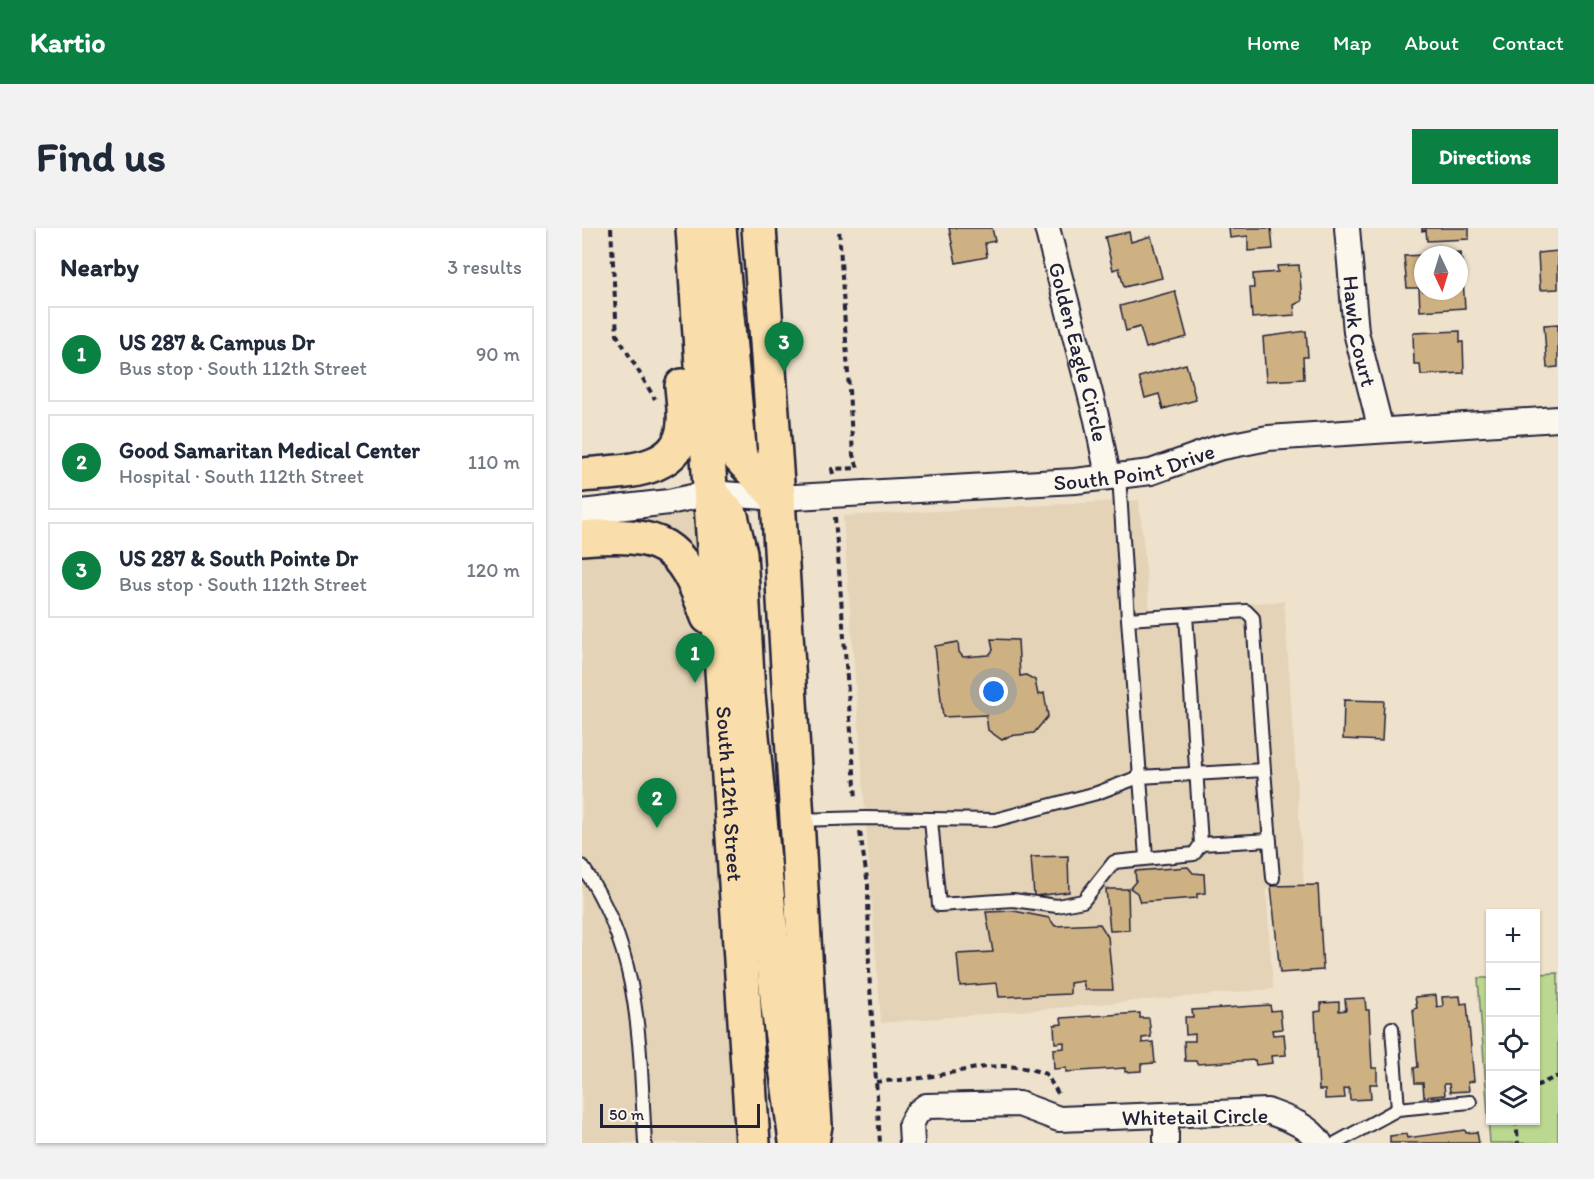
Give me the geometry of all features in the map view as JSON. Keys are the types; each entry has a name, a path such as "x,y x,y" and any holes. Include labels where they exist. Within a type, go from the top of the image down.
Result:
{"main road":[{"path":"582,475 649,468 664,461 677,445 685,426 674,228"},
{"name":"South 112th Street","path":"693,228 753,1143"},
{"path":"719,228 740,458 778,498"},
{"path":"759,228 797,820 814,1125 812,1143"},
{"path":"710,493 731,516 740,553 748,694 778,1007 797,1143"},
{"path":"582,538 658,541 670,549 691,573 720,651"}],"street":[{"name":"Golden Eagle Circle","path":"1047,228 1097,420 1114,476"},
{"name":"Hawk Court","path":"1347,228 1356,332 1381,430"},
{"name":"South Point Drive","path":"582,512 669,502 710,493 778,498 1075,481 1151,472 1218,448 1268,438 1558,419"},
{"name":"Whitetail Circle","path":"912,1143 911,1124 917,1113 926,1106 1019,1104 1059,1119 1268,1110 1294,1120 1316,1136 1320,1143"},
{"path":"1166,1116 1166,1143"}],"lane":[{"path":"1114,476 1128,619 1146,857"},
{"path":"1128,619 1246,611 1253,618 1274,878"},
{"path":"931,820 939,905 1013,900 1057,906 1083,901 1114,862 1194,854 1201,844 1186,615"},
{"path":"797,820 995,820 1097,793 1141,777 1264,770"},
{"path":"1201,844 1270,840"},
{"path":"582,867 604,905 628,961 636,1004 645,1143"},
{"path":"1392,1028 1398,1109"},
{"path":"1336,1143 1398,1109 1470,1102"}],"path":[{"path":"611,228 617,335 640,377 660,406"},
{"path":"860,832 868,885 869,971 880,1143"},
{"path":"876,1082 927,1077 987,1065 1011,1065 1046,1074 1057,1088 1061,1100 1059,1119"},
{"path":"1540,1084 1558,1076"},
{"path":"1516,1125 1518,1143"}],"shaded area":[{"path":"710,493 754,1143 582,1143 582,512"},
{"path":"1139,500 1150,611 1284,601 1304,886 1266,889 1273,989 881,1023 843,516"}],"green space":[{"path":"1558,973 1558,1143 1490,1143 1489,1125 1540,1125 1540,974"},
{"path":"1478,978 1486,978 1486,1088"}],"building":[{"path":"949,228 992,228 995,241 985,243 987,257 956,263"},
{"path":"1229,228 1271,228 1273,249 1248,251 1248,236 1230,238"},
{"path":"1422,228 1469,228 1469,239 1427,241 1426,230 1422,231"},
{"path":"1129,232 1131,242 1151,236 1162,278 1124,287 1119,268 1113,270 1105,237"},
{"path":"1558,251 1558,289 1540,290 1538,253"},
{"path":"1414,255 1414,288 1407,288 1404,256"},
{"path":"1299,265 1302,301 1294,305 1295,315 1252,318 1250,288 1254,288 1253,274 1278,272 1277,266"},
{"path":"1175,291 1187,337 1146,348 1140,327 1126,331 1120,306"},
{"path":"1420,300 1464,300 1465,308 1420,311"},
{"path":"1558,324 1558,367 1547,368 1544,325"},
{"path":"1306,331 1308,357 1303,357 1304,379 1266,381 1263,337"},
{"path":"1460,331 1460,342 1463,342 1464,373 1421,375 1420,364 1414,364 1413,333"},
{"path":"1186,364 1196,400 1163,409 1159,394 1145,398 1139,377"},
{"path":"991,639 1018,640 1020,676 1026,675 1035,680 1038,695 1044,693 1048,716 1034,733 1009,736 1002,740 988,730 986,715 943,717 935,646 958,642 959,652 963,657 989,655 993,650"},
{"path":"1344,700 1384,701 1382,741 1343,739"},
{"path":"1068,856 1069,892 1034,896 1031,857"},
{"path":"1188,867 1193,873 1204,874 1205,893 1197,894 1197,898 1140,902 1137,893 1130,888 1136,881 1135,871"},
{"path":"1318,885 1323,970 1280,973 1271,886"},
{"path":"1106,889 1128,889 1129,930 1110,931"},
{"path":"1014,911 1049,918 1055,926 1100,924 1108,937 1113,990 1085,990 1083,981 1070,983 1070,994 999,997 997,983 960,986 957,954 993,952 986,912"},
{"path":"1436,995 1437,1007 1443,1006 1442,997 1460,996 1461,1004 1467,1003 1474,1081 1468,1082 1469,1091 1450,1092 1449,1084 1444,1084 1445,1095 1424,1097 1423,1083 1415,1083 1414,1068 1418,1067 1413,1009 1417,1008 1415,997"},
{"path":"1365,998 1366,1010 1369,1010 1372,1068 1377,1068 1377,1084 1370,1084 1371,1099 1350,1100 1349,1088 1344,1089 1345,1098 1325,1099 1325,1090 1319,1090 1315,1012 1321,1011 1321,1003 1339,1002 1339,1011 1346,1010 1345,999"},
{"path":"1270,1005 1271,1011 1280,1010 1282,1029 1272,1030 1273,1035 1284,1034 1286,1055 1271,1056 1272,1063 1256,1065 1255,1060 1197,1064 1196,1061 1185,1061 1184,1041 1195,1041 1195,1034 1186,1035 1185,1017 1193,1017 1192,1010"},
{"path":"1140,1013 1140,1018 1149,1018 1151,1037 1142,1038 1142,1043 1153,1042 1155,1063 1141,1064 1141,1071 1125,1072 1125,1068 1066,1072 1066,1068 1054,1069 1053,1049 1064,1048 1064,1042 1055,1043 1054,1025 1062,1024 1061,1018"},
{"path":"1465,1130 1466,1133 1477,1132 1479,1143 1390,1143 1390,1136 1406,1134 1407,1138"}],"place":[{"name":"US 287 & South Pointe Dr","path":"784,372"},
{"name":"US 287 & Campus Dr","path":"695,683"},
{"name":"Good Samaritan Medical Center","path":"657,828"}]}
